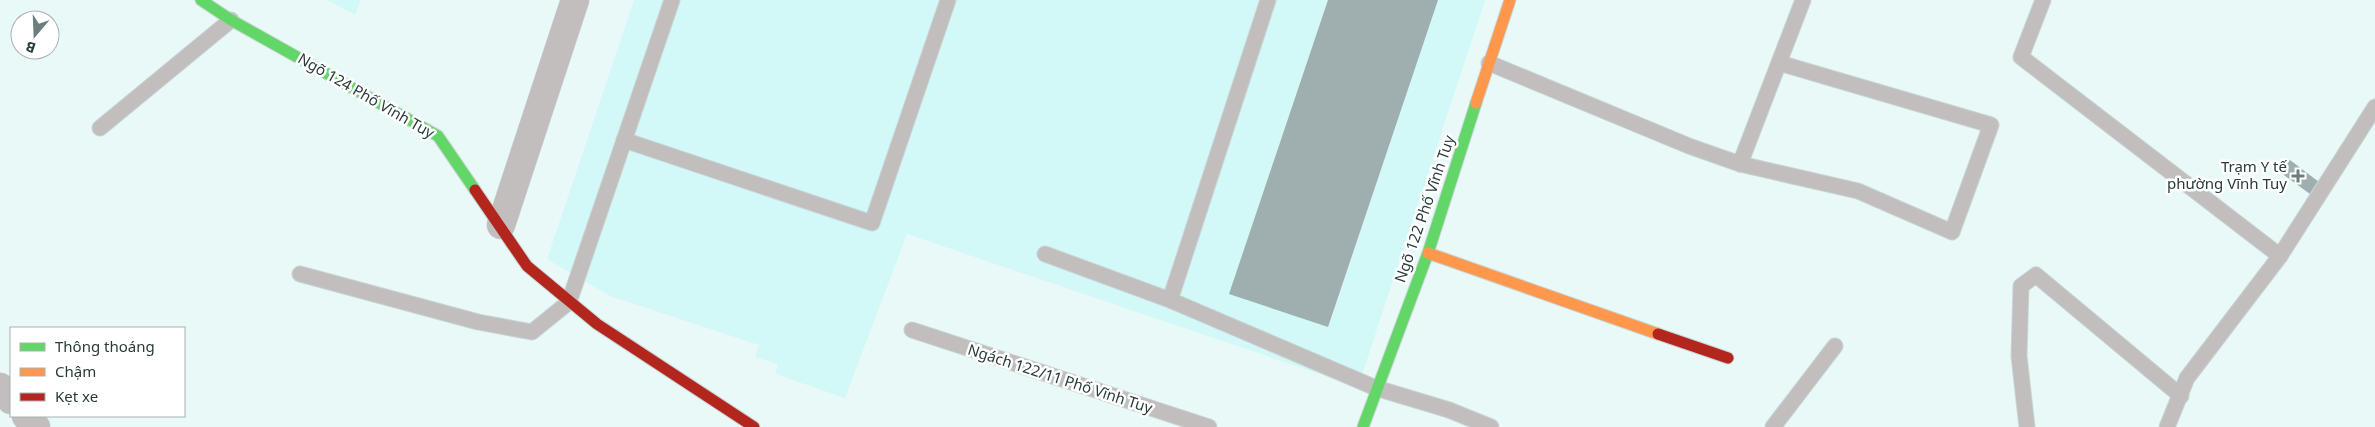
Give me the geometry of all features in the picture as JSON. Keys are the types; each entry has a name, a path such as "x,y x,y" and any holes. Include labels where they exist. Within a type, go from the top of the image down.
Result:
{"street":[{"name":"Ngõ 124 Phố Vĩnh Tuy","path":"201,0 231,20 361,91 438,136 527,266 598,324 754,427"},
{"path":"500,225 575,0"},
{"name":"Ngõ 122 Phố Vĩnh Tuy","path":"1363,427 1428,253 1510,0"},
{"path":"1428,253 1728,358"},
{"path":"0,387 10,399"},
{"path":"27,417 36,427"}],"lane":[{"path":"300,274 478,322 532,332 569,302 672,0"},
{"path":"624,140 872,223 948,0"},
{"path":"1170,300 1268,0"},
{"path":"1740,164 1803,0"},
{"path":"2043,0 2022,58 2280,256"},
{"path":"100,128 231,20"},
{"path":"1489,63 1690,146 1740,164 1858,191 1952,232 1991,125 1778,63"},
{"path":"2167,427 2187,378 2280,256 2375,106"},
{"path":"1045,254 1170,300 1376,388 1449,410 1491,427"},
{"path":"2027,427 2019,356 2021,286 2036,275 2181,396"},
{"name":"Ngách 122/11 Phố Vĩnh Tuy","path":"912,330 1208,427"},
{"path":"1773,427 1835,346"}],"shaded area":[{"path":"327,0 361,0 355,15"},
{"path":"634,0 1485,0 1358,387 907,234 845,398 775,374 778,364 755,357 759,345 610,296 547,259"}],"building":[{"path":"1328,0 1438,0 1328,327 1229,294"},
{"name":"Trạm Y tế phường Vĩnh Tuy","path":"2286,157 2319,182 2310,194 2277,170"}],"traffic: fast":[{"path":"201,0 231,20 438,136 475,190"},
{"path":"1363,427 1428,253 1476,103"}],"traffic: slow":[{"path":"1476,103 1510,0"},
{"path":"1428,253 1658,334"}],"traffic: jam":[{"path":"475,190 527,266 597,324 754,427"},
{"path":"1658,334 1728,358"}],"place":[{"name":"Trạm Y tế phường Vĩnh Tuy","path":"2298,176"}]}
